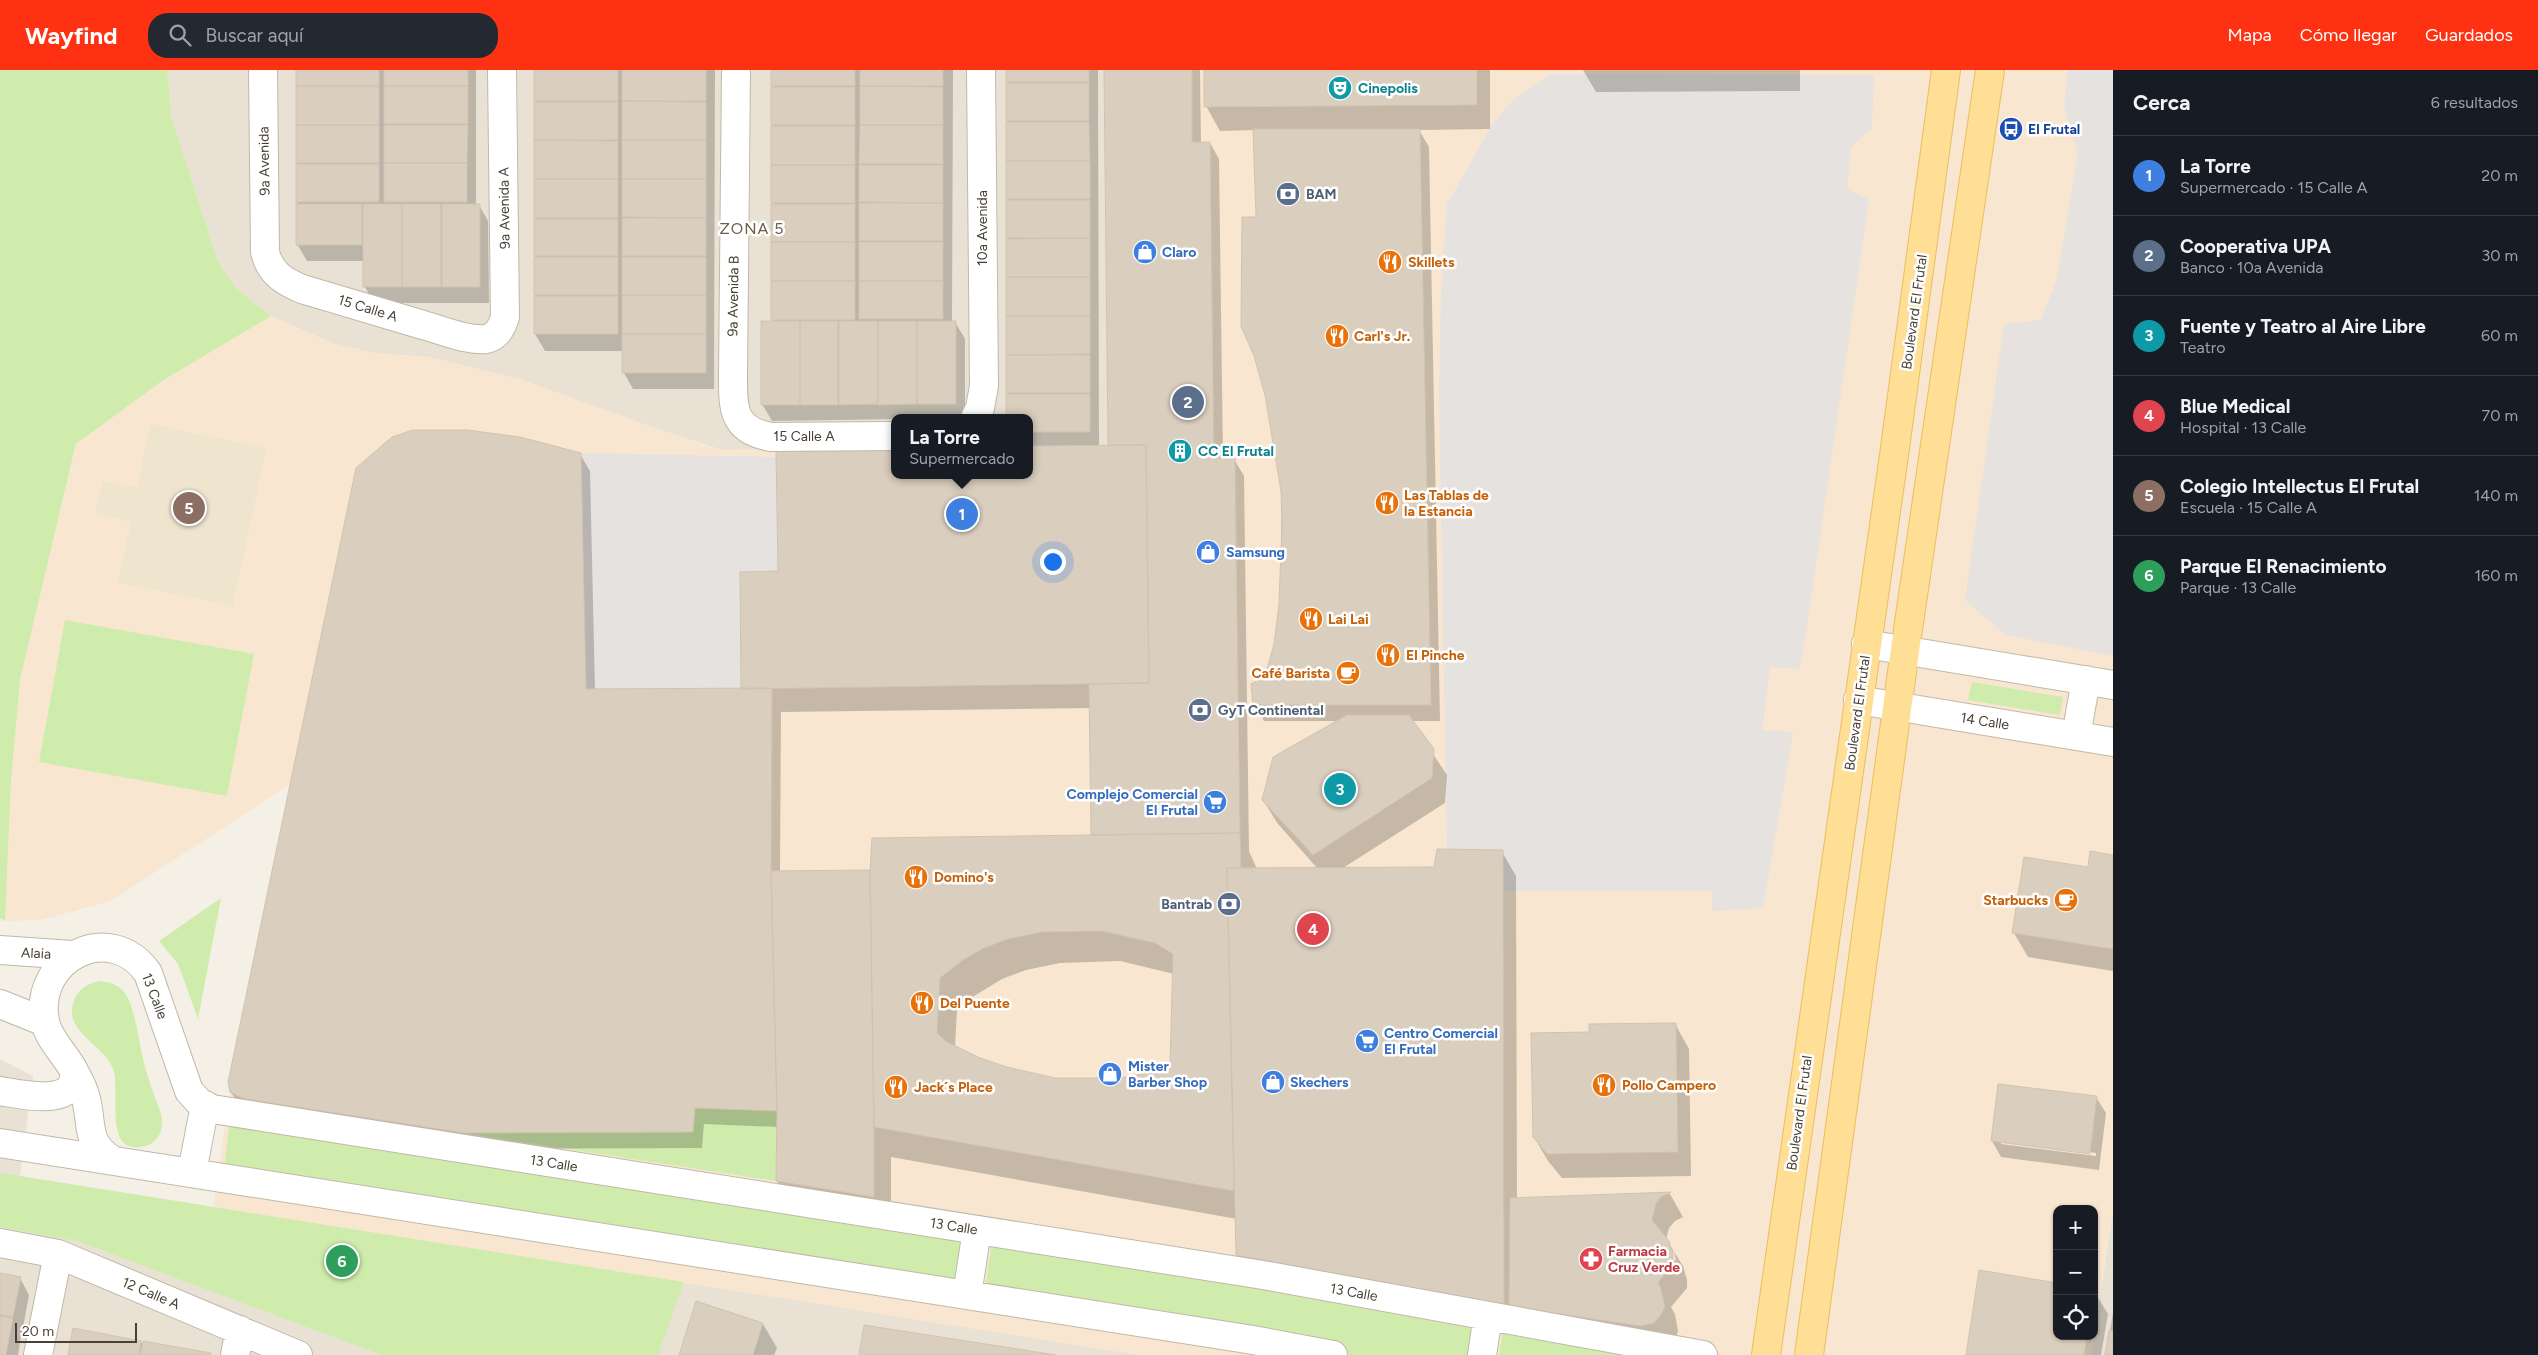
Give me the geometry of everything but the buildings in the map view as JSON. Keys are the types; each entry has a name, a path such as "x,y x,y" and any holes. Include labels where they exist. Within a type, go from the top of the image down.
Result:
{"main road":[{"name":"Boulevard El Frutal","path":"1766,1355 1946,70"},
{"path":"1809,1355 1904,650 1990,70"},
{"path":"1919,272 1958,276"},
{"path":"1820,964 1862,967"}],"street":[{"name":"9a Avenida","path":"263,70 265,252"},
{"name":"9a Avenida A","path":"488,338 503,325 505,307 502,70"},
{"name":"9a Avenida B","path":"733,401 736,70"},
{"name":"10a Avenida","path":"977,414 984,386 981,70"},
{"name":"15 Calle A","path":"265,252 268,263 277,275 302,289 467,337 488,338"},
{"name":"15 Calle A","path":"733,401 735,413 740,422 760,435 771,437 891,436"},
{"path":"1866,644 2113,685"},
{"path":"2076,736 2086,680"},
{"name":"14 Calle","path":"1858,700 2113,742"},
{"name":"13 Calle","path":"72,955 92,948 106,949 119,952 141,964 152,981 189,1091 212,1109 1263,1275 1703,1355"},
{"name":"Alaia","path":"0,950 72,955"},
{"path":"72,955 54,974 48,987 45,997 45,1022 74,1071 86,1098 90,1134 99,1149 112,1160"},
{"path":"2,1005 45,1022"},
{"path":"0,1091 49,1097 61,1094 70,1086 74,1071"},
{"path":"192,1172 205,1105"},
{"path":"0,1143 1253,1340 1333,1355"},
{"path":"967,1295 977,1230"},
{"name":"12 Calle A","path":"0,1243 58,1254 238,1343 298,1355"},
{"path":"38,1355 58,1254"},
{"path":"1482,1355 1488,1316"}],"shaded area":[{"path":"167,70 1104,70 1108,445 1033,446 1033,414 891,414 891,448 722,450 430,357 373,353 332,343 271,316 235,287 218,262 172,119"},
{"name":"CC El Frutal","path":"1104,70 2113,70 2113,1210 2098,1304 2098,1205 2053,1205 2053,1340 2092,1340 2090,1355 1140,1355 213,1208 230,1092 290,784 111,901 40,920 5,921 11,782 20,680 77,442 162,381 271,316 332,343 373,353 430,357 520,379 703,445 722,450 891,448 891,479 1033,479 1033,446 1108,445"},
{"path":"2068,70 2113,70 2113,656 2006,635 1965,600 2004,324 2041,320 2057,278 2078,155 2064,105"},
{"path":"1551,74 1874,75 1872,128 1851,147 1847,189 1869,200 1804,647 1799,669 1770,667 1762,730 1793,732 1763,908 1712,911 1712,891 1504,891 1503,850 1447,850 1439,391 1441,293 1447,205 1491,126 1512,101"},
{"path":"151,424 266,448 233,606 118,583 131,522 95,514 102,480 137,487"},
{"path":"581,453 777,457 778,571 740,572 741,689 586,689"},
{"path":"0,1059 33,1076 20,1176 1140,1355 0,1355"},
{"path":"2113,1210 2113,1355 2090,1355 2093,1340 2098,1340 2098,1309"}],"green space":[{"path":"0,70 167,70 172,119 218,262 235,287 271,316 162,381 76,444 20,680 11,782 5,921 0,918"},
{"path":"65,620 254,654 227,796 39,762"},
{"path":"1972,682 2063,697 2060,715 1968,700"},
{"path":"221,898 198,1019 178,964 159,941"},
{"path":"99,981 113,984 125,993 134,1016 144,1064 162,1120 162,1128 157,1138 145,1146 132,1147 123,1142 118,1132 116,1120 113,1069 109,1060 86,1038 74,1021 72,1012 78,993 87,985"},
{"path":"695,1108 777,1111 776,1181 465,1133 693,1132"},
{"path":"231,1112 977,1230 967,1295 223,1177"},
{"path":"0,1173 684,1282 658,1355 382,1355 77,1241 0,1227"},
{"path":"993,1235 1480,1316 1474,1355 1346,1355 984,1296"},
{"path":"1504,1324 1675,1355 1499,1355"}],"place":[{"name":"Cinepolis","path":"1340,88"},
{"name":"El Frutal","path":"2011,129"},
{"name":"BAM","path":"1288,194"},
{"name":"Claro","path":"1145,252"},
{"name":"Skillets","path":"1390,262"},
{"name":"Carl's Jr.","path":"1337,336"},
{"name":"Cooperativa UPA","path":"1188,402"},
{"name":"CC El Frutal","path":"1180,451"},
{"name":"Las Tablas de la Estancia","path":"1387,503"},
{"name":"Colegio Intellectus El Frutal","path":"189,508"},
{"name":"La Torre","path":"962,514"},
{"name":"Samsung","path":"1208,552"},
{"name":"Lai Lai","path":"1311,619"},
{"name":"El Pinche","path":"1388,655"},
{"name":"Café Barista","path":"1348,673"},
{"name":"GyT Continental","path":"1200,710"},
{"name":"Fuente y Teatro al Aire Libre","path":"1340,789"},
{"name":"Complejo Comercial El Frutal","path":"1215,802"},
{"name":"Domino's","path":"916,877"},
{"name":"Starbucks","path":"2066,900"},
{"name":"Bantrab","path":"1229,904"},
{"name":"Blue Medical","path":"1313,929"},
{"name":"Del Puente","path":"922,1003"},
{"name":"Centro Comercial El Frutal","path":"1367,1041"},
{"name":"Mister Barber Shop","path":"1110,1074"},
{"name":"Skechers","path":"1273,1082"},
{"name":"Pollo Campero","path":"1604,1085"},
{"name":"Jack´s Place","path":"896,1087"},
{"name":"Farmacia Cruz Verde","path":"1591,1259"},
{"name":"Parque El Renacimiento","path":"342,1261"}],"district":[{"name":"ZONA 5","path":"752,228"}]}
